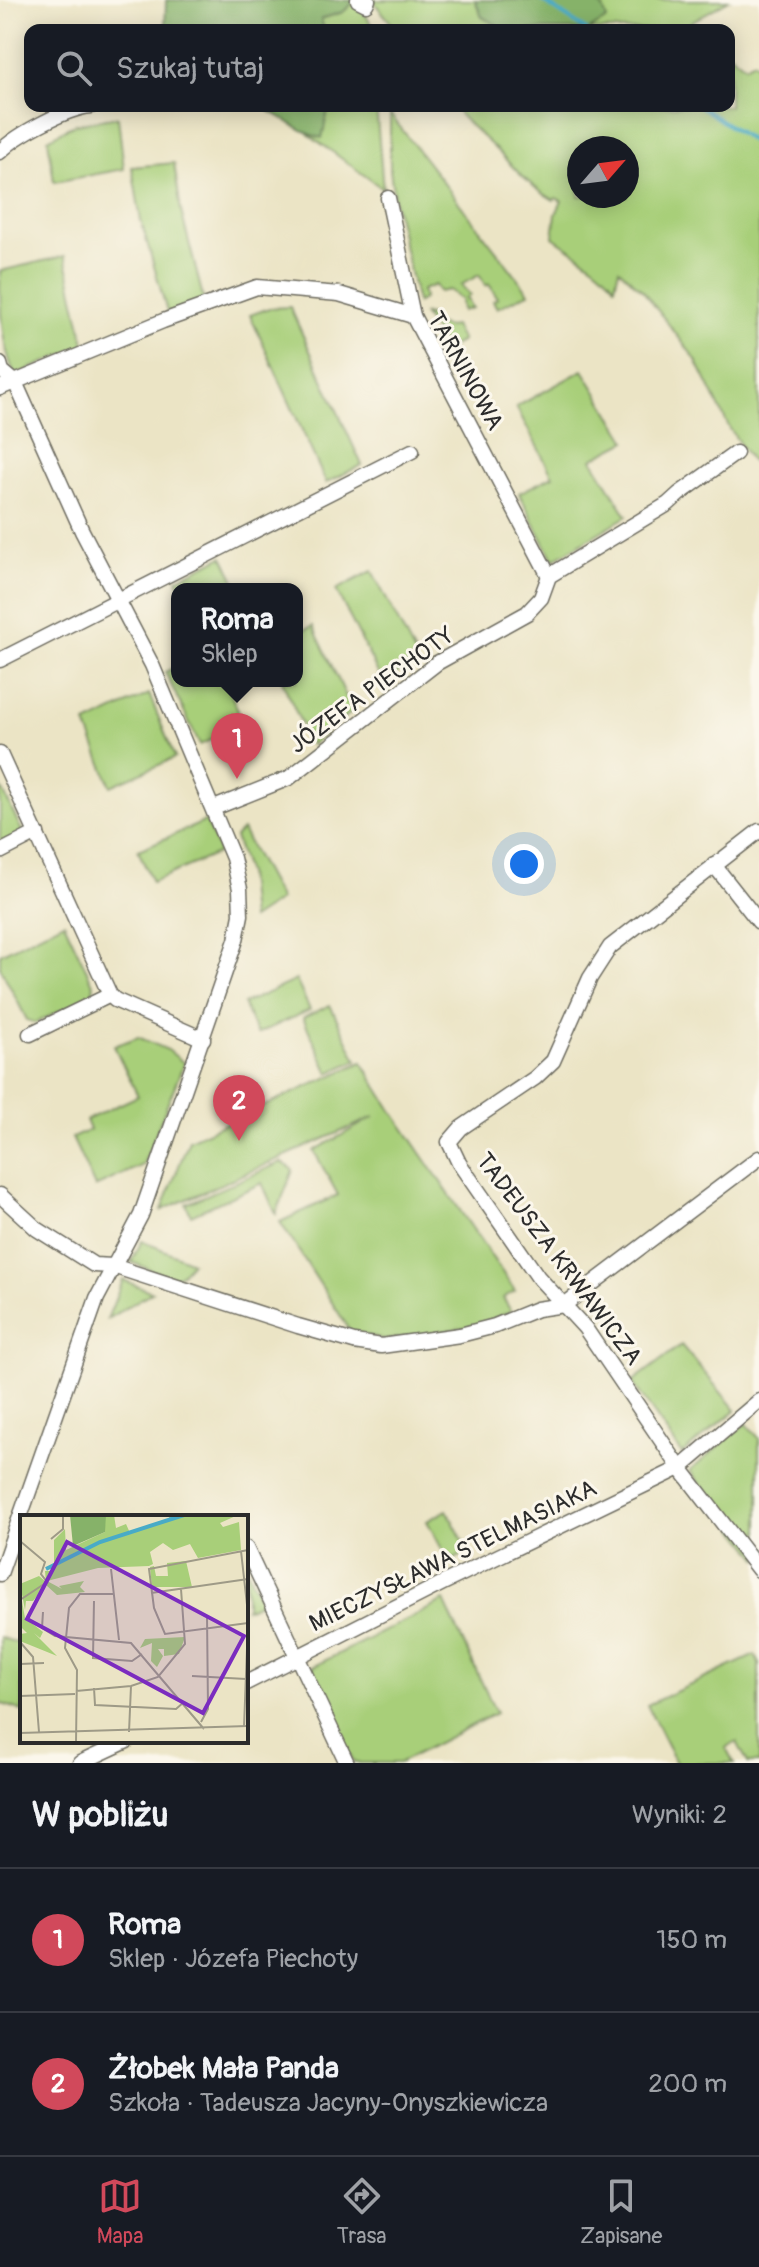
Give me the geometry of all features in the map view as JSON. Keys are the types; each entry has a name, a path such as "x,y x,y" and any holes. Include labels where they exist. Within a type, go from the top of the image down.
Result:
{"street":[{"path":"0,152 68,112"},
{"path":"388,198 413,316"},
{"name":"TARNINOWA","path":"0,388 163,321 257,287 339,294 413,316 549,576"},
{"path":"0,364 2,371 15,382 82,531 152,665 233,858 240,889 241,915 236,940 141,1215 97,1298 0,1571"},
{"path":"0,660 412,451"},
{"name":"JÓZEFA PIECHOTY","path":"214,808 289,778 437,663 527,613 541,598 549,576 668,504 736,453"},
{"path":"0,754 110,995 203,1039"},
{"name":"TADEUSZA KRWAWICZA","path":"759,831 610,947 590,978 553,1061 535,1078 461,1128 449,1142 459,1163 538,1277 585,1328 680,1468 759,1570"},
{"path":"0,852 37,833"},
{"path":"714,865 759,922"},
{"path":"30,1034 110,995"},
{"path":"0,1195 37,1229 94,1265 113,1266 298,1326 354,1342 381,1346 460,1335 495,1326 537,1309 564,1305 759,1158"},
{"name":"MIECZYSŁAWA STELMASIAKA","path":"248,1682 680,1468 759,1401"},
{"path":"248,1552 347,1763"},
{"path":"80,1763 123,1743"}],"green space":[{"path":"166,0 356,0 343,12 321,19 322,24 165,24"},
{"path":"356,0 371,24 322,24 321,19 343,12"},
{"path":"372,0 475,0 482,17 495,24 392,24"},
{"path":"475,0 592,0 603,8 607,19 599,24 495,24 482,17"},
{"path":"541,0 729,0 691,22 693,24 577,24"},
{"path":"735,58 745,66 753,61 759,66 759,473 730,429 696,360 643,291 619,269 615,286 594,265 553,237 556,214 562,201 554,200 527,181 458,112 735,112"},
{"path":"271,112 328,112 322,138"},
{"path":"328,112 377,112 383,189 308,134 322,137"},
{"path":"390,114 529,293 497,308 493,301 497,298 479,275 461,285 470,295 466,298 472,308 462,311 461,299 449,290 439,292 435,285 422,290 424,298 417,303 390,170"},
{"path":"118,117 124,169 54,182 48,139 75,124"},
{"path":"174,163 181,211 204,301 168,315 141,221 132,167"},
{"path":"65,256 85,346 15,375 4,337 0,271"},
{"path":"290,307 362,465 326,483 250,315 269,308"},
{"path":"423,314 443,326 454,326 462,341 447,349"},
{"path":"583,370 627,441 592,459 627,516 553,560 519,493 553,476 516,407"},
{"path":"223,556 236,583 179,583 177,579"},
{"path":"372,571 416,656 384,685 336,590"},
{"path":"313,626 353,711 311,745 285,687 303,687 303,630"},
{"path":"171,669 171,685 165,672"},
{"path":"172,687 228,687 244,724 200,745"},
{"path":"149,694 175,758 111,786 86,724"},
{"path":"0,785 24,835 0,846"},
{"path":"206,821 219,853 152,882 138,850"},
{"path":"242,830 280,900 251,919 247,874 235,837"},
{"path":"64,922 94,986 92,995 36,1023 27,1020 0,967 0,954"},
{"path":"296,980 310,1010 257,1034 243,1004"},
{"path":"330,1005 357,1060 329,1073 303,1018"},
{"path":"138,1037 168,1050 184,1063 143,1165 95,1187 72,1138 90,1130 86,1120 138,1096 114,1046"},
{"path":"362,1062 515,1291 503,1298 511,1311 480,1325 387,1340 351,1332 280,1222 338,1195 314,1151 374,1117 162,1210 189,1140"},
{"path":"282,1162 293,1170 276,1214 262,1183 191,1215 186,1204"},
{"path":"142,1241 192,1262 180,1275 172,1278 131,1262"},
{"path":"123,1280 152,1292 107,1319"},
{"path":"681,1345 736,1410 682,1454 632,1382"},
{"path":"746,1423 759,1438 759,1559 690,1471"},
{"path":"447,1510 469,1552 449,1562 427,1521"},
{"path":"248,1572 261,1602 248,1608"},
{"path":"444,1601 496,1713 399,1763 354,1763 308,1669"},
{"path":"0,1637 20,1644 20,1710 0,1703"},
{"path":"755,1655 759,1664 759,1763 748,1763 737,1742 726,1748 734,1763 676,1763 647,1705"}],"waterway":[{"path":"541,0 577,24"},
{"path":"709,112 759,146"}],"place":[{"name":"Roma","path":"237,779"},
{"name":"Żłobek Mała Panda","path":"239,1141"}]}
